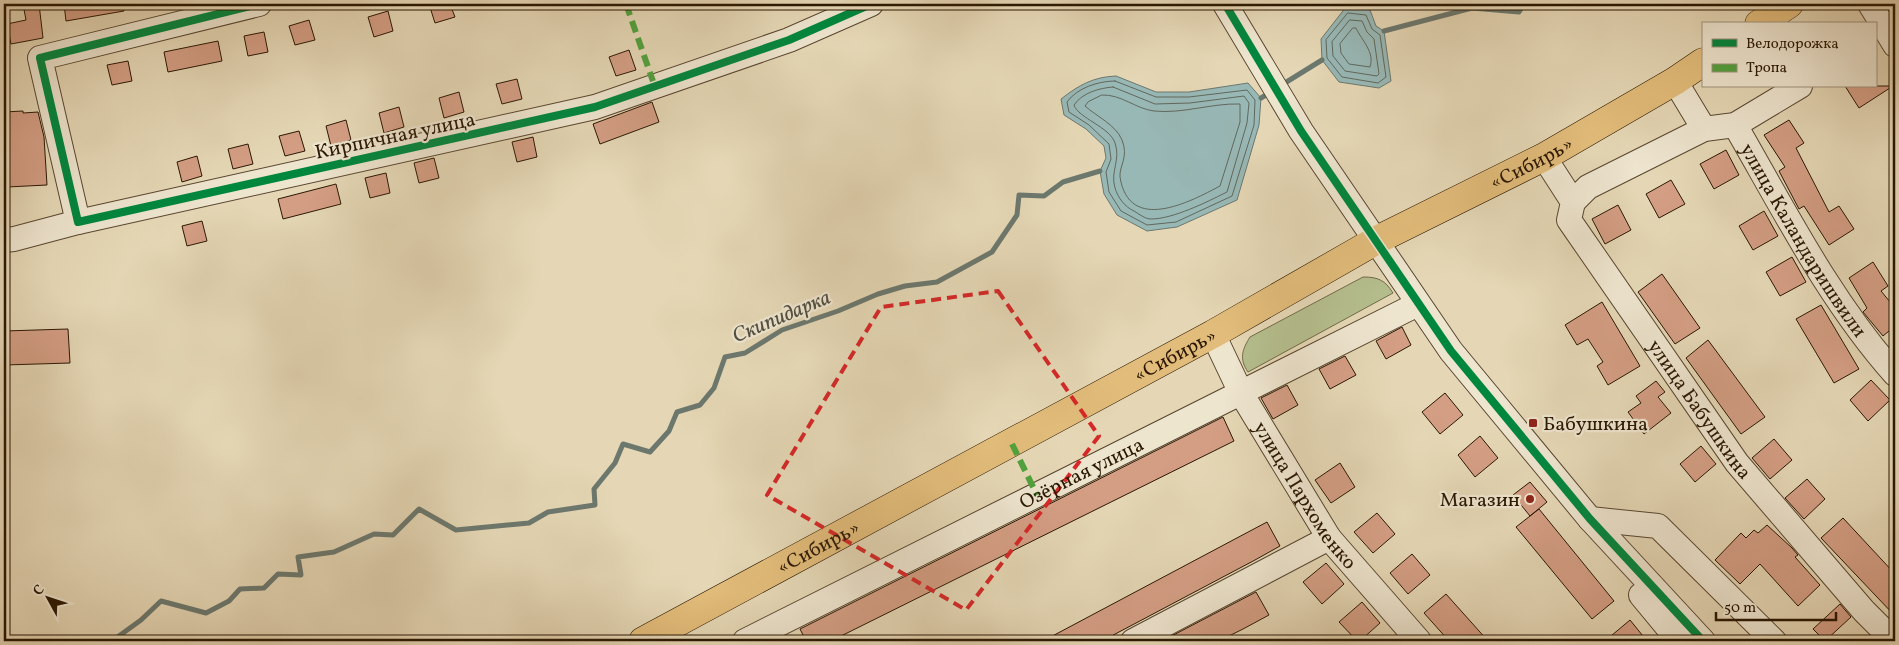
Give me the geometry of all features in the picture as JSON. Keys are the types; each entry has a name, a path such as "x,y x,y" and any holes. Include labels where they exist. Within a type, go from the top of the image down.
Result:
{"main road":[{"path":"1762,22 1789,4"},
{"name":"«Сибирь»","path":"643,641 1212,334 1377,240 1544,157 1675,81 1702,63"}],"street":[{"path":"78,222 40,58 259,4"},
{"name":"Кирпичная улица","path":"4,240 595,108 790,40 871,4"},
{"path":"1225,4 1301,131 1451,351 1590,518 1703,641"},
{"path":"1870,4 1886,40"},
{"path":"1675,81 1704,128"},
{"path":"1544,157 1573,202 1588,187 1704,128 1735,125 1797,88"},
{"name":"улица Каландаришвили","path":"1735,125 1828,283 1877,354 1895,374"},
{"name":"улица Бабушкина","path":"1573,202 1569,220 1738,463 1864,611 1894,641"},
{"name":"Озёрная улица","path":"745,641 1418,304"},
{"name":"улица Пархоменко","path":"1212,334 1241,393 1329,538 1419,641"},
{"path":"1545,465 1582,524 1678,641"},
{"path":"1590,518 1658,526 1774,641"},
{"path":"1133,641 1329,538"}],"highlighted area":[{"path":"998,291 1099,436 966,610 767,495 881,307"}],"green space":[{"path":"1363,277 1381,280 1393,293 1248,372 1243,363 1243,354 1250,337"}],"water":[{"path":"1346,7 1370,10 1376,26 1384,31 1391,81 1379,88 1339,82 1322,60 1321,39"},
{"path":"1116,76 1156,92 1189,92 1248,83 1261,98 1259,125 1237,200 1177,227 1147,231 1117,215 1104,194 1100,171 1106,158 1104,146 1086,129 1064,115 1061,99 1087,83 1100,78"}],"building":[{"path":"23,4 39,4 43,38 11,44 7,24 26,20"},
{"path":"64,4 123,4 124,11 66,21"},
{"path":"429,4 450,4 455,17 435,23"},
{"path":"388,11 393,31 374,37 368,17"},
{"path":"309,20 315,40 295,45 289,26"},
{"path":"264,32 268,52 248,56 244,36"},
{"path":"218,41 222,61 168,72 164,52"},
{"path":"629,50 636,70 616,76 609,57"},
{"path":"128,61 132,81 112,85 107,65"},
{"path":"517,79 522,99 502,104 496,84"},
{"path":"1893,86 1859,108 1846,88"},
{"path":"459,92 464,112 444,118 439,98"},
{"path":"652,102 659,122 600,144 593,124"},
{"path":"399,107 404,127 384,133 379,113"},
{"path":"23,111 23,113 38,112 44,137 47,185 7,187 4,112"},
{"path":"346,120 351,140 331,146 326,126"},
{"path":"1789,120 1804,143 1796,148 1829,212 1839,206 1854,229 1829,245 1804,206 1799,209 1779,171 1785,167 1764,135"},
{"path":"299,131 305,151 285,156 279,136"},
{"path":"533,137 537,157 517,162 512,142"},
{"path":"248,144 253,164 233,169 228,149"},
{"path":"1726,150 1739,175 1714,189 1700,164"},
{"path":"197,156 202,176 182,182 177,162"},
{"path":"434,158 439,178 419,183 414,163"},
{"path":"386,173 390,193 370,198 365,178"},
{"path":"1671,180 1685,204 1659,218 1646,194"},
{"path":"336,184 341,204 283,219 278,199"},
{"path":"1618,205 1631,230 1605,244 1592,219"},
{"path":"1764,211 1778,236 1753,250 1739,226"},
{"path":"202,221 207,241 187,246 182,226"},
{"path":"1792,257 1806,282 1780,296 1766,272"},
{"path":"1873,262 1888,286 1881,291 1895,308 1895,326 1883,336 1863,312 1867,308 1849,278"},
{"path":"1662,274 1700,328 1675,344 1638,292"},
{"path":"1602,302 1640,366 1608,385 1597,366 1603,362 1588,339 1577,345 1565,325"},
{"path":"1821,305 1859,369 1834,383 1796,319"},
{"path":"1402,327 1411,345 1386,359 1376,341"},
{"path":"68,329 70,363 4,365 4,331"},
{"path":"1708,340 1765,417 1741,434 1686,358"},
{"path":"1345,356 1356,375 1330,389 1319,369"},
{"path":"1871,380 1890,400 1868,421 1850,400"},
{"path":"1656,381 1665,392 1658,397 1671,413 1644,434 1628,412 1641,403 1636,396"},
{"path":"1287,385 1298,405 1273,419 1261,398"},
{"path":"1445,393 1463,415 1440,434 1422,412"},
{"path":"1223,417 1234,441 837,638 839,641 806,641 800,629"},
{"path":"1480,436 1498,458 1475,477 1458,455"},
{"path":"1774,439 1792,460 1770,479 1752,458"},
{"path":"1701,446 1716,464 1695,482 1680,464"},
{"path":"1340,463 1355,487 1331,503 1315,480"},
{"path":"1807,479 1825,499 1804,519 1785,498"},
{"name":"Магазин","path":"1530,482 1547,502 1530,516 1513,495"},
{"path":"1539,509 1614,601 1592,619 1516,527"},
{"path":"1377,513 1395,534 1373,553 1354,532"},
{"path":"1843,518 1895,574 1895,616 1821,538"},
{"path":"1267,522 1280,546 1255,560 1102,641 1043,641"},
{"path":"1767,525 1792,548 1798,555 1795,557 1820,585 1798,606 1760,564 1740,584 1715,560 1741,533 1746,538 1754,530 1758,533"},
{"path":"1412,554 1430,575 1408,594 1390,573"},
{"path":"1326,563 1344,584 1322,604 1303,582"},
{"path":"1256,592 1269,615 1243,629 1219,641 1162,641"},
{"path":"1446,594 1488,641 1449,641 1424,613"},
{"path":"1362,602 1380,623 1360,641 1357,641 1339,622"},
{"path":"1840,604 1851,617 1825,641 1813,629"},
{"path":"1630,620 1647,641 1605,641"}],"waterway":[{"name":"Скипидарка","path":"1384,31 1472,8 1519,12 1524,4"},
{"name":"Скипидарка","path":"1280,86 1322,60"},
{"name":"Скипидарка","path":"1261,98 1271,92"},
{"name":"Скипидарка","path":"112,641 141,620 161,601 206,613 229,601 240,589 264,588 278,574 301,575 298,557 334,552 374,534 393,535 419,509 456,530 529,523 548,512 595,505 594,489 615,463 623,444 650,452 669,431 677,412 700,405 714,388 725,357 745,353 782,330 838,311 878,294 905,286 937,282 992,252 1017,215 1019,195 1044,196 1063,182 1100,171"}],"marked path":[{"path":"626,4 655,87"},
{"path":"1012,444 1037,495"}],"cycle path":[{"path":"259,4 40,58 78,222 595,107 789,40 871,4"},
{"path":"1225,4 1301,131 1451,351 1590,519 1703,641"}],"place":[{"name":"Бабушкина","path":"1533,423"},
{"name":"Магазин","path":"1530,499"}]}
